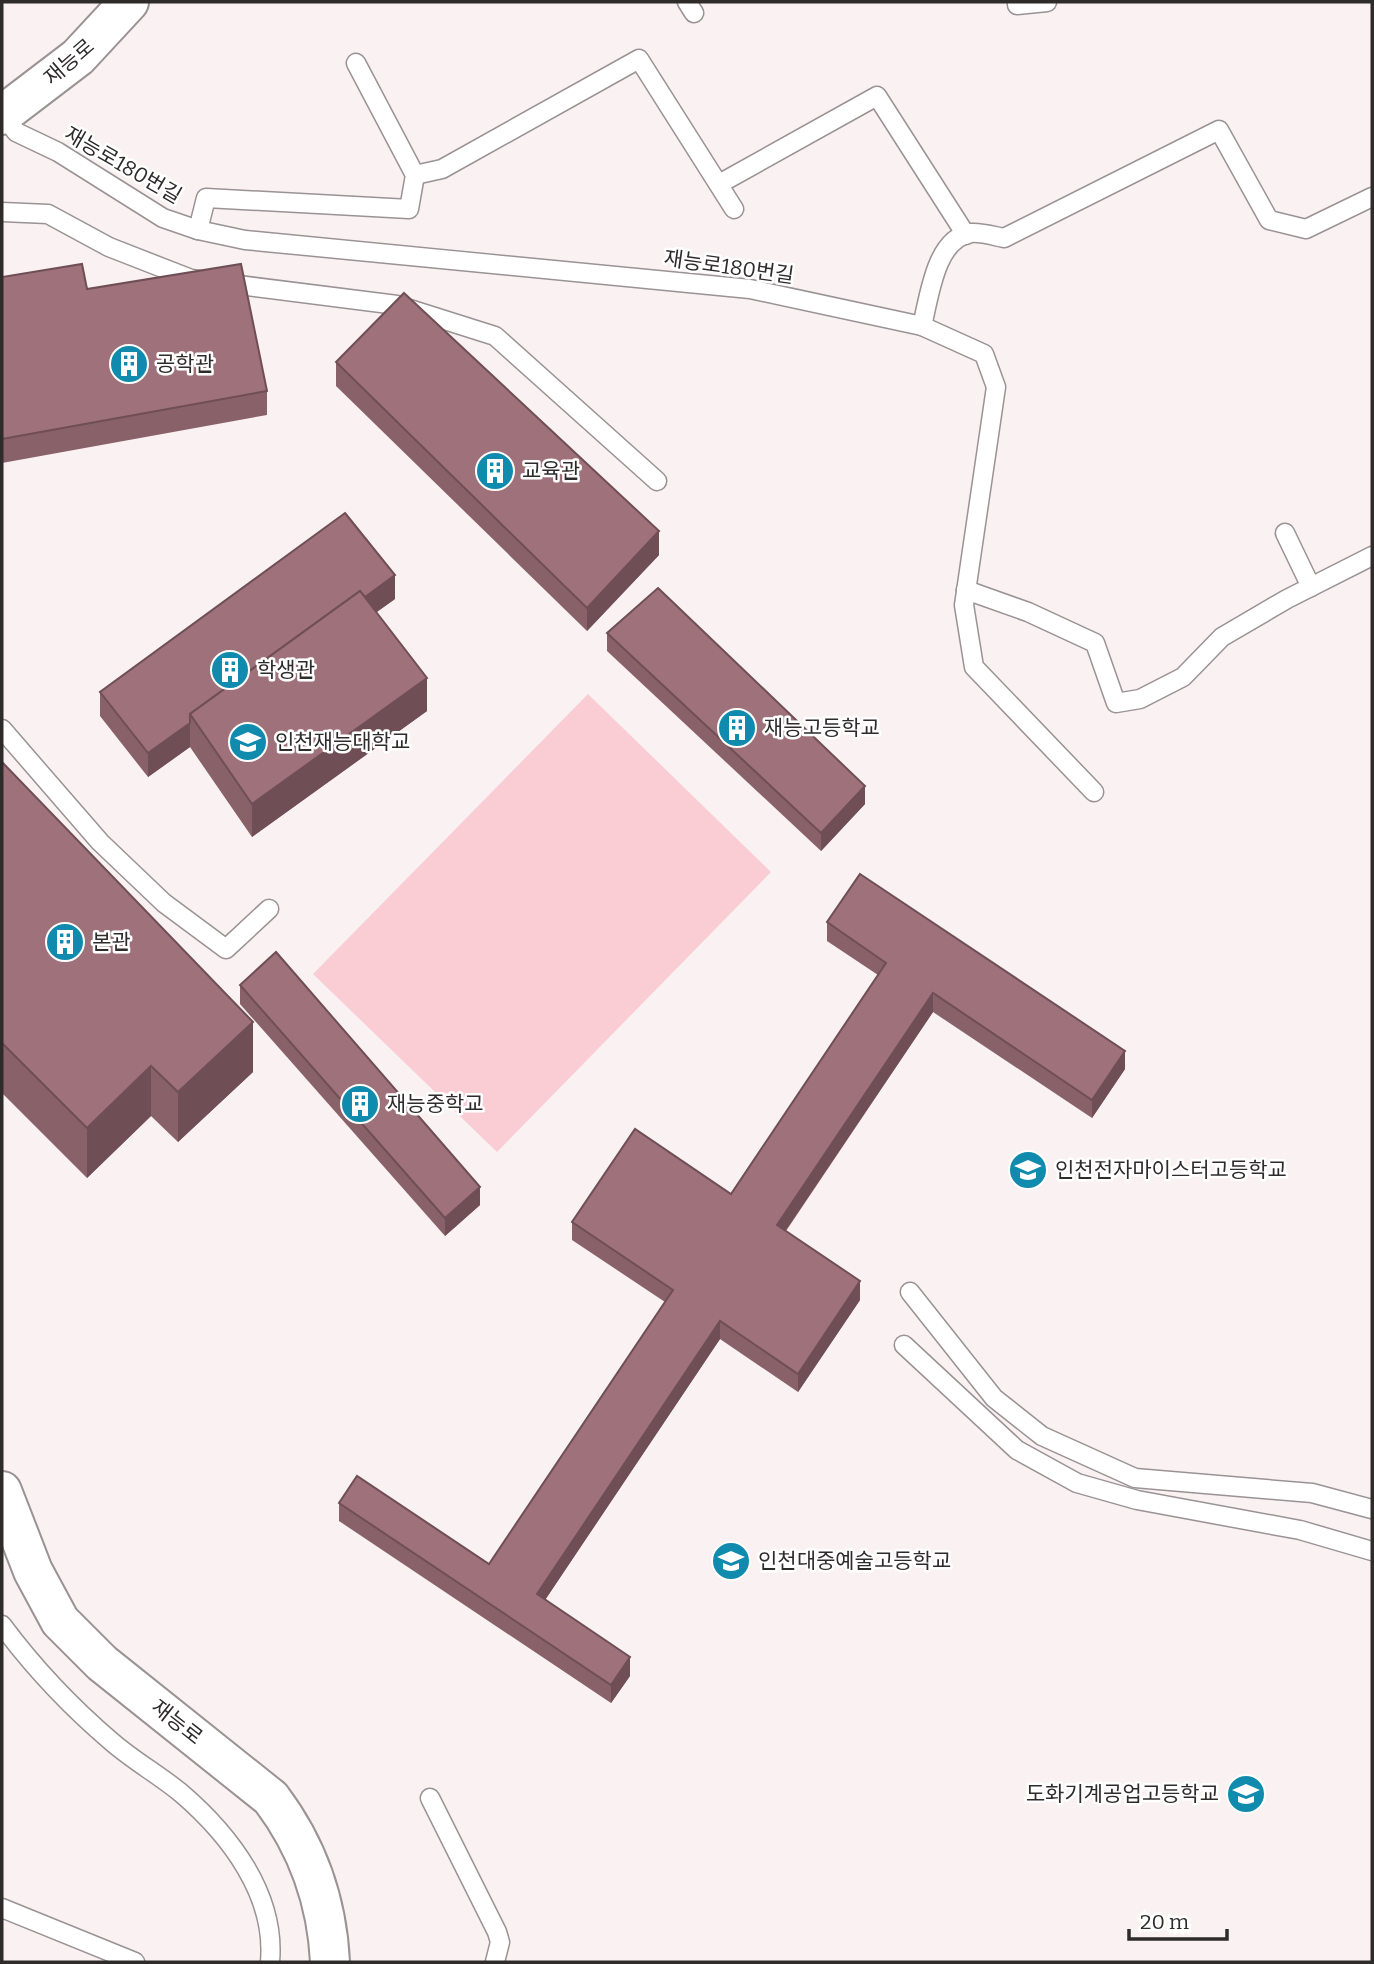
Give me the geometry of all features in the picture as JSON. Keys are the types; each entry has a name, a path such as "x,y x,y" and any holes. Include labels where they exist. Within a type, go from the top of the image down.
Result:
{"street":[{"name":"재능로","path":"3,119 78,57 129,2"},
{"name":"재능로","path":"2,1491 33,1571 60,1621 102,1663 271,1798 292,1825 312,1866 325,1911 330,1962"}],"lane":[{"path":"1017,2 1017,5 1047,2"},
{"path":"415,174 442,169 639,59 734,209"},
{"path":"198,230 206,198 409,209 415,174 356,63"},
{"path":"719,184 877,96 966,235"},
{"name":"재능로180번길","path":"3,119 16,132 68,158 163,218 198,230 245,240 750,289 922,326 985,354 996,387 964,605 974,667 1029,729 1094,792"},
{"path":"922,326 937,262 956,240 971,233 1004,238 1219,130 1269,220 1306,229 1372,197"},
{"path":"2,212 48,214 109,247 191,279 397,305 495,336 657,481"},
{"path":"1285,533 1311,587"},
{"path":"966,590 1028,612 1095,643 1116,703 1140,699 1182,677 1222,637 1372,556"},
{"path":"2,729 100,842 164,903 226,949 269,909"},
{"path":"910,1292 994,1398 1042,1436 1135,1478 1312,1493 1372,1508"},
{"path":"904,1345 1017,1450 1077,1483 1137,1500 1300,1530 1372,1551"},
{"path":"2,1625 35,1669 112,1742 182,1794 243,1860 267,1912 270,1962"},
{"path":"430,1798 497,1932 499,1942 495,1962"},
{"path":"2,1908 135,1962"}],"shaded area":[{"path":"588,694 771,872 497,1152 313,974"}],"building":[{"name":"공학관","path":"82,264 87,289 241,264 267,391 2,439 2,277"},
{"name":"교육관","path":"404,293 659,531 587,608 336,362"},
{"name":"학생관","path":"345,513 395,575 365,597 360,591 190,714 190,723 148,753 100,692"},
{"name":"재능고등학교","path":"658,588 865,786 821,833 607,633"},
{"path":"360,591 427,678 252,804 190,714"},
{"name":"본관","path":"2,762 253,1022 178,1092 151,1066 87,1128 2,1043"},
{"path":"860,874 1125,1051 1092,1100 933,993 777,1225 860,1281 798,1374 720,1321 537,1594 630,1657 611,1685 339,1503 357,1476 489,1564 673,1290 572,1222 635,1129 731,1194 886,963 827,922"},
{"name":"재능중학교","path":"276,952 480,1187 445,1218 240,985"}],"place":[{"name":"공학관","path":"129,364"},
{"name":"교육관","path":"495,471"},
{"name":"학생관","path":"230,670"},
{"name":"재능고등학교","path":"737,728"},
{"name":"인천재능대학교","path":"248,742"},
{"name":"본관","path":"65,942"},
{"name":"재능중학교","path":"360,1104"},
{"name":"인천전자마이스터고등학교","path":"1028,1170"},
{"name":"인천대중예술고등학교","path":"731,1561"},
{"name":"도화기계공업고등학교","path":"1246,1794"}]}
